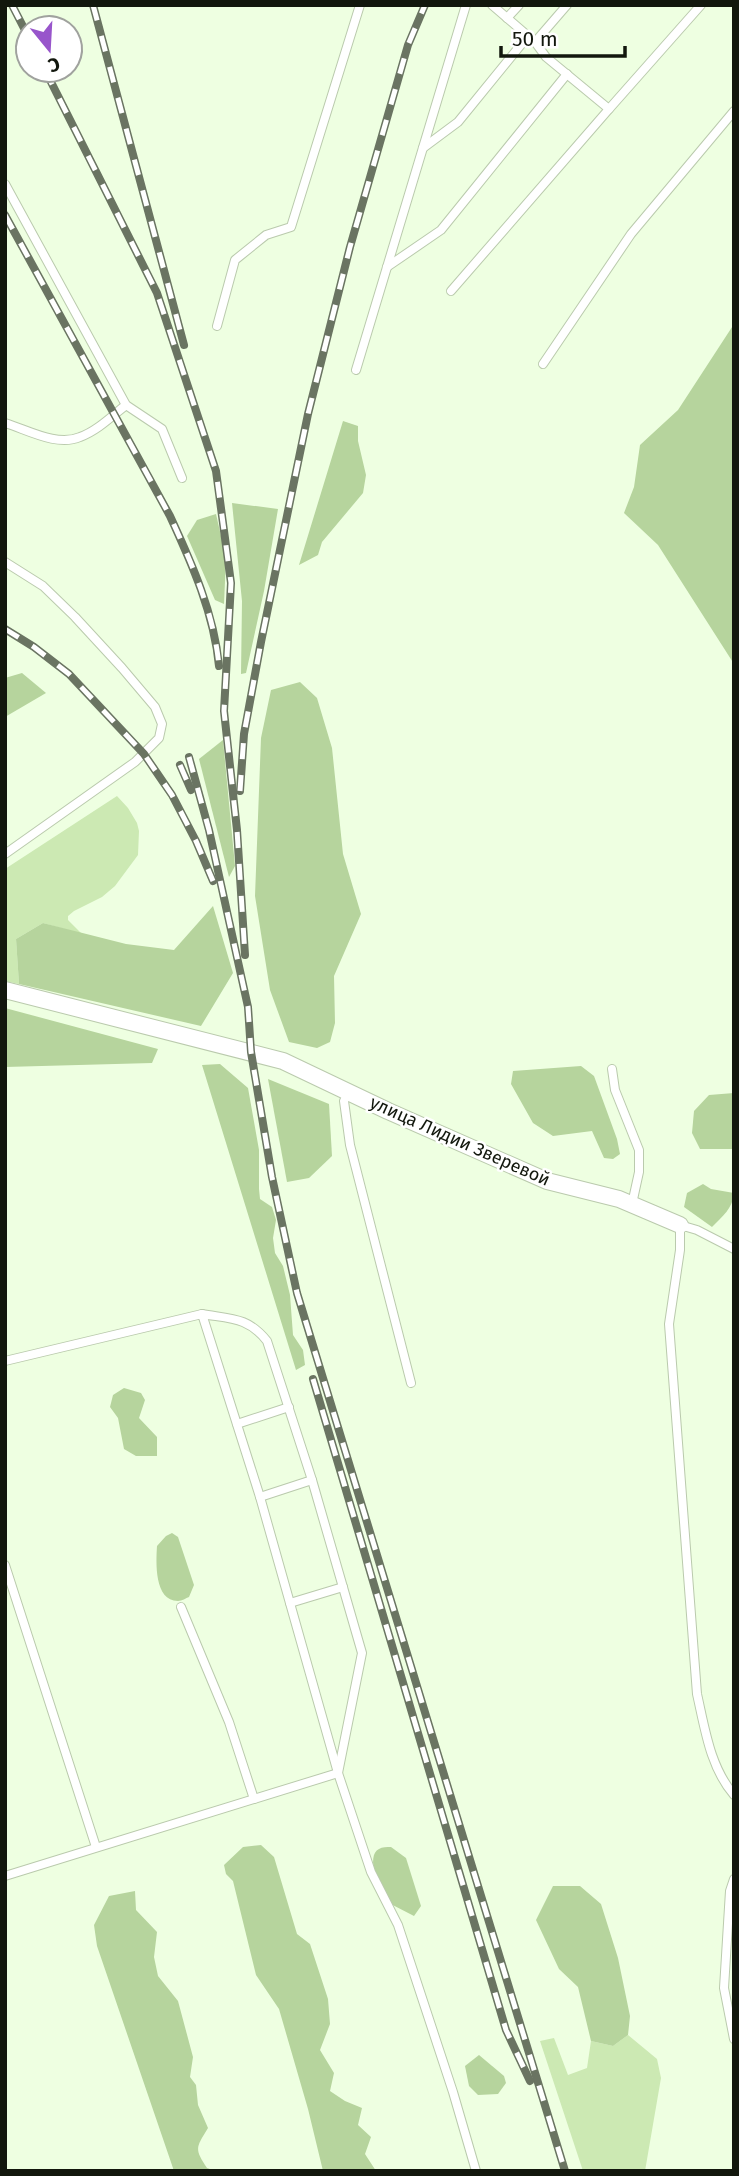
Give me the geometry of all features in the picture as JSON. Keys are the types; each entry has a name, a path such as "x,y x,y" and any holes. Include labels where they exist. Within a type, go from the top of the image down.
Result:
{"street":[{"name":"улица Лидии Зверевой","path":"5,990 283,1061 547,1181 619,1199 680,1225"}],"lane":[{"path":"217,326 235,260 266,235 291,227 360,5"},
{"path":"356,370 466,5"},
{"path":"492,5 532,39 546,57 608,109"},
{"path":"507,18 519,5"},
{"path":"423,148 458,122 532,39 567,5"},
{"path":"451,291 701,5"},
{"path":"387,267 441,230 567,74"},
{"path":"543,364 631,234 734,111"},
{"path":"5,184 126,405 162,429 182,478"},
{"path":"5,423 66,441 80,438 90,432 126,405"},
{"path":"5,562 43,586 75,617 155,707 162,724 159,738 135,762 5,854"},
{"path":"612,1069 615,1090 639,1150 639,1172 632,1204"},
{"path":"348,1092 344,1101 350,1145 411,1382"},
{"path":"734,1249 680,1225 680,1250 669,1324 697,1694 709,1746 722,1782 734,1795"},
{"path":"5,1362 202,1314 247,1322 259,1331 267,1342 289,1407 362,1653 338,1773"},
{"path":"202,1314 260,1497 338,1773 371,1872 398,1924 476,2171"},
{"path":"237,1423 289,1407"},
{"path":"260,1497 312,1480"},
{"path":"5,1565 96,1847"},
{"path":"290,1603 343,1587"},
{"path":"181,1607 229,1722 254,1799"},
{"path":"5,1876 338,1773"},
{"path":"734,1879 730,1891 724,1988 734,2039"}],"green space":[{"path":"734,324 734,664 658,545 624,513 634,487 640,445 678,410"},
{"path":"343,421 358,426 358,441 366,475 363,493 322,542 318,555 299,565"},
{"path":"232,503 278,509 246,673 241,674 242,601"},
{"path":"216,514 226,558 224,604 215,600 187,536 197,520"},
{"path":"22,673 46,693 5,717 5,678"},
{"path":"300,682 317,698 332,748 343,854 361,914 334,976 335,1023 330,1042 317,1048 289,1042 270,990 255,896 261,738 271,690"},
{"path":"223,740 235,866 229,877 199,759"},
{"path":"117,796 137,823 138,855 115,886 102,897 68,916 68,920 82,934 43,923 16,939 19,984 5,981 5,869"},
{"path":"213,906 233,973 201,1026 19,984 16,939 43,923 126,944 174,950"},
{"path":"5,1008 158,1049 152,1063 5,1067"},
{"path":"220,1064 248,1088 259,1150 260,1199 272,1207 276,1220 273,1238 275,1253 283,1266 290,1295 293,1335 303,1350 305,1365 296,1370 202,1065"},
{"path":"581,1066 594,1076 617,1139 620,1154 613,1159 604,1158 592,1131 553,1136 533,1123 511,1084 513,1071"},
{"path":"268,1079 329,1104 332,1156 309,1178 287,1182"},
{"path":"734,1093 734,1149 700,1149 692,1133 694,1111 709,1095"},
{"path":"703,1184 711,1189 734,1193 729,1208 712,1227 684,1207 687,1193"},
{"path":"124,1388 141,1393 145,1400 139,1418 157,1437 157,1456 136,1456 124,1449 118,1418 110,1407 113,1395"},
{"path":"172,1533 178,1537 194,1585 189,1597 179,1601 164,1595 158,1580 157,1546"},
{"path":"261,1845 274,1857 297,1934 310,1944 328,1999 330,2024 320,2050 334,2073 330,2091 362,2108 358,2125 371,2137 365,2154 376,2171 323,2171 279,2009 256,1975 233,1881 226,1874 224,1865 243,1847"},
{"path":"391,1847 406,1858 421,1906 414,1916 383,1900 373,1858 379,1849"},
{"path":"553,1886 580,1886 601,1904 618,1958 630,2016 628,2035 613,2046 591,2041 578,1987 559,1969 536,1920"},
{"path":"135,1891 136,1910 157,1932 154,1957 158,1976 178,2001 193,2057 190,2077 196,2085 198,2105 208,2128 199,2144 198,2152 207,2168 216,2171 174,2171 97,1946 94,1925 109,1896"},
{"path":"628,2035 657,2059 661,2078 645,2171 583,2171 540,2041 554,2038 568,2075 587,2068 591,2041 613,2046"},
{"path":"479,2055 504,2076 506,2083 498,2094 478,2095 469,2086 465,2066"}],"railway":[{"path":"12,5 17,14"},
{"path":"93,5 184,345"},
{"path":"240,791 244,734 308,414 350,247 408,45 425,5"},
{"path":"52,84 157,293 216,471 231,583 224,711 237,830 245,955"},
{"path":"5,215 170,516 207,608 219,666"},
{"path":"5,629 69,674 144,754 172,795 213,881"},
{"path":"189,757 209,830 248,1007 251,1052 272,1177 297,1293 565,2171"},
{"path":"180,765 191,790"},
{"path":"313,1379 506,2030 530,2081"}]}
